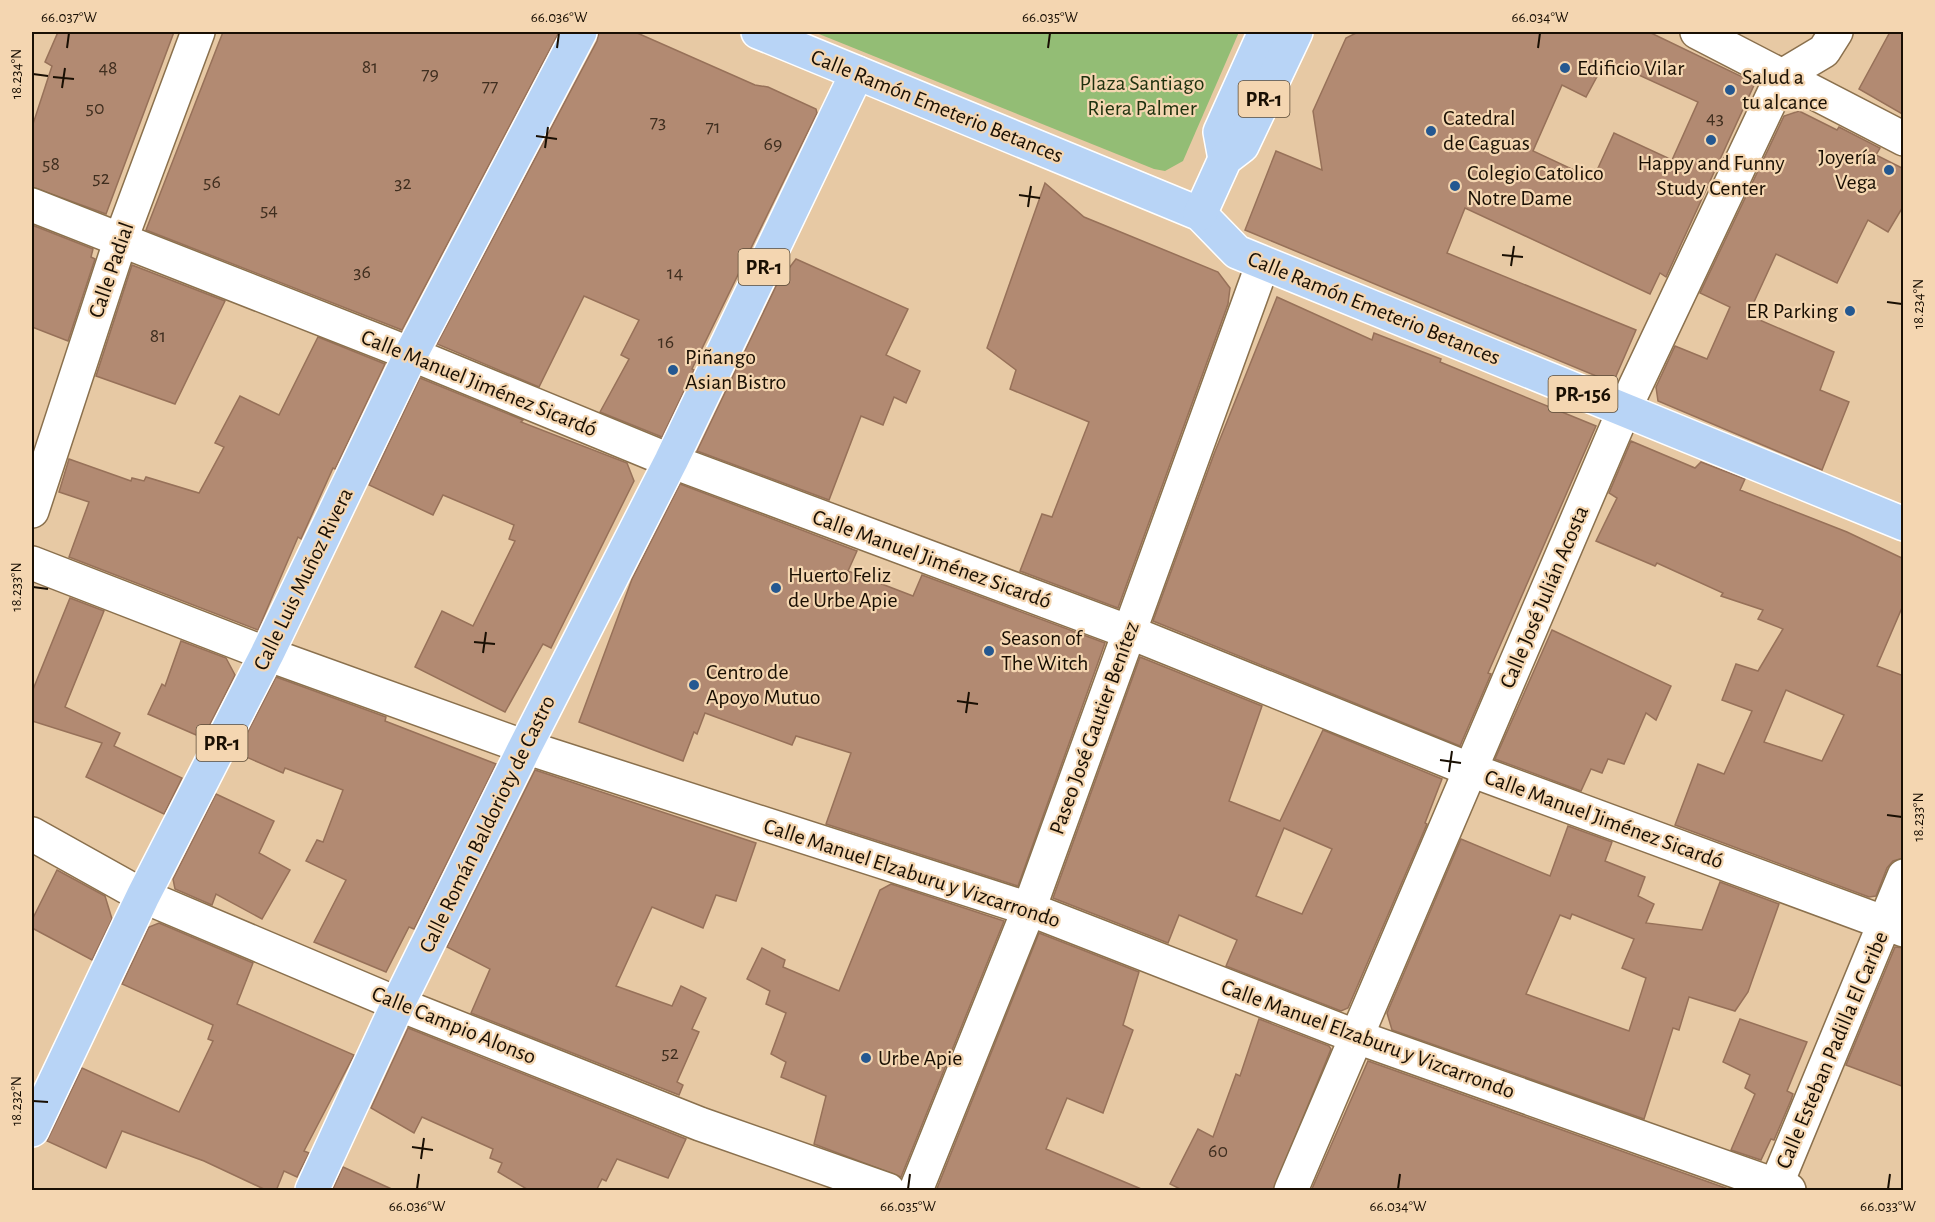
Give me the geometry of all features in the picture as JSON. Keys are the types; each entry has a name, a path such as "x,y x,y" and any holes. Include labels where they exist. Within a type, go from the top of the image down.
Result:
{"main road":[{"name":"Calle Luis Muñoz Rivera","path":"32,1130 143,896 267,654 411,354 580,32"},
{"name":"Calle Ramón Emeterio Betances","path":"758,32 1200,214 1238,252 1263,263 1904,524"},
{"name":"PR-1","path":"1200,214 1225,159 1242,146 1278,38"},
{"name":"PR-1","path":"671,461 857,73"},
{"name":"Calle Román Baldorioty de Castro","path":"312,1191 398,1004 525,747 671,461"}],"street":[{"name":"Calle Padial","path":"32,511 121,239 198,32"},
{"path":"1697,32 1904,139"},
{"path":"1782,76 1824,51 1836,32"},
{"name":"Calle José Julián Acosta","path":"1291,1191 1624,410 1782,76"},
{"name":"Calle Manuel Jiménez Sicardó","path":"32,205 411,354 671,461 1129,632 1471,770 1894,926"},
{"name":"Paseo José Gautier Benítez","path":"916,1191 1029,909 1263,263"},
{"name":"Calle Manuel Elzaburu y Vizcarrondo","path":"32,562 267,654 525,747 1029,909 1357,1037 1780,1189"},
{"name":"Calle Campio Alonso","path":"32,834 143,896 398,1004 700,1124 888,1191"},
{"name":"Calle Esteban Padilla El Caribe","path":"1780,1189 1894,926 1904,876"}],"green space":[{"name":"Plaza Santiago Riera Palmer","path":"814,32 1239,32 1183,161 1165,171 1154,169"}],"building":[{"path":"58,32 174,32 106,214 32,187 32,127 52,66 45,62"},
{"path":"223,32 559,32 402,330 146,230"},
{"path":"599,32 635,32 755,85 768,87 816,109 817,113 692,369 694,370 662,437 600,412 629,359 621,355 639,320 584,296 539,387 437,344 597,41"},
{"name":"Colegio Catolico Notre Dame","path":"1358,32 1649,32 1755,83 1666,277 1660,273 1650,294 1465,208 1447,253 1636,330 1613,383 1245,230 1276,151 1322,170 1313,111 1346,38","holes":["1606,60 1698,102 1672,160 1614,133 1593,179 1533,151 1562,85 1586,97"]},
{"path":"1890,32 1904,32 1904,115 1859,89"},
{"path":"1799,111 1837,130 1839,127 1880,148 1876,155 1904,169 1904,205 1888,232 1868,220 1837,283 1776,254 1748,315 1834,352 1820,390 1849,402 1822,470 1658,401 1656,387 1675,346 1707,359 1730,307 1700,293 1784,116"},
{"path":"1045,183 1084,217 1218,272 1230,288 1228,304 1118,608 1020,571 1042,514 1052,517 1089,422 1010,389 1016,370 987,348"},
{"path":"32,225 93,249 91,257 95,259 68,341 32,327"},
{"path":"796,259 908,309 886,355 920,371 906,403 894,397 883,425 861,416 829,500 697,451 777,284"},
{"path":"132,265 225,301 175,404 96,376"},
{"path":"1277,297 1372,340 1374,333 1441,359 1440,362 1596,426 1488,673 1491,674 1460,746 1153,621 1214,454"},
{"path":"318,337 385,364 335,469 333,468 301,539 298,537 258,630 69,557 89,502 59,492 69,459 131,481 132,478 144,481 146,477 199,493 224,447 215,443 240,396 279,415"},
{"path":"420,378 523,420 521,422 627,463 634,481 551,648 543,644 505,712 415,667 442,611 473,626 515,541 509,539 514,525 443,495 433,515 369,485"},
{"path":"1631,441 1695,468 1701,462 1745,479 1740,490 1847,532 1904,559 1904,603 1877,666 1904,676 1904,858 1893,861 1887,868 1876,896 1869,897 1675,825 1698,764 1724,774 1752,711 1722,700 1736,664 1758,671 1783,629 1758,619 1763,610 1721,596 1723,593 1657,563 1655,566 1596,541 1617,498 1609,493","holes":["1786,690 1844,715 1822,761 1764,742"]},
{"path":"680,484 857,551 848,571 913,596 922,575 1105,643 1018,886 826,824 851,753 796,736 792,745 705,713 697,734 694,732 683,761 579,722 632,579"},
{"path":"70,598 104,611 65,707 120,733 114,746 182,778 164,814 86,777 102,743 32,721 32,692"},
{"path":"1552,630 1671,686 1656,720 1646,713 1624,764 1608,759 1602,773 1591,769 1581,791 1495,759"},
{"path":"181,641 226,658 235,675 203,738 148,714 162,684 165,686"},
{"path":"1140,657 1262,706 1229,801 1280,821 1323,730 1442,779 1425,823 1427,824 1348,1008 1341,1011 1226,966 1237,940 1179,915 1168,943 1053,898","holes":["1284,828 1332,849 1302,914 1256,896"]},
{"path":"276,677 386,717 385,721 496,764 414,929 409,927 386,972 314,942 346,880 306,861 317,840 323,842 343,790 285,768 283,773 237,753"},
{"path":"535,770 756,843 736,901 716,895 703,928 652,907 616,986 672,1006 681,986 706,998 692,1029 699,1032 677,1082 683,1085 679,1095 471,1013 490,969 447,947"},
{"path":"216,794 274,821 259,853 290,870 262,919 216,894 212,905 175,889 173,879"},
{"path":"1568,826 1612,842 1605,861 1645,877 1638,896 1654,904 1646,923 1702,930 1720,882 1779,904 1748,992 1735,1011 1689,997 1679,1030 1673,1028 1644,1119 1392,1030 1387,1013 1461,839 1550,876","holes":["1572,914 1634,939 1622,968 1646,978 1629,1031 1526,994 1560,915 1570,919"]},
{"path":"57,870 105,896 112,919 92,960 32,928 32,920"},
{"path":"891,884 1004,921 901,1177 814,1144 826,1096 781,1077 786,1062 771,1054 786,1013 766,1004 770,991 747,979 762,948 785,960 783,967 839,991 880,890"},
{"path":"159,923 253,963 237,1004 354,1055 304,1151 309,1153 297,1177 284,1171 276,1191 268,1191 204,1161 122,1131 106,1168 47,1141 82,1068 179,1112 213,1041 208,1039 213,1025 122,984 149,927"},
{"path":"1039,933 1139,972 1123,1025 1133,1030 1103,1113 1067,1098 1046,1149 1146,1191 936,1191"},
{"path":"1895,947 1904,948 1904,1087 1846,1065"},
{"path":"1259,1019 1329,1046 1331,1049 1273,1191 1184,1191 1170,1184 1198,1129 1213,1137 1236,1074 1240,1076"},
{"path":"1740,1019 1807,1042 1787,1091 1793,1094 1791,1100 1774,1140 1771,1139 1761,1160 1731,1150 1755,1094 1745,1088 1750,1075 1723,1062"},
{"path":"408,1028 686,1139 668,1178 617,1159 606,1181 602,1179 596,1191 530,1191 498,1172 502,1163 490,1158 493,1149 422,1117 414,1133 371,1108"},
{"path":"1368,1061 1734,1191 1311,1191"},
{"path":"343,1167 396,1191 332,1191"}],"place":[{"name":"Edificio Vilar","path":"1565,68"},
{"name":"Salud a tu alcance","path":"1730,90"},
{"name":"Catedral de Caguas","path":"1431,131"},
{"name":"Happy and Funny Study Center","path":"1711,140"},
{"name":"Joyería Vega","path":"1889,170"},
{"name":"Colegio Catolico Notre Dame","path":"1455,186"},
{"name":"ER Parking","path":"1850,311"},
{"name":"Piñango Asian Bistro","path":"673,370"},
{"name":"Huerto Feliz de Urbe Apie","path":"776,588"},
{"name":"Season of The Witch","path":"989,651"},
{"name":"Centro de Apoyo Mutuo","path":"694,685"},
{"name":"Urbe Apie","path":"866,1058"}]}
